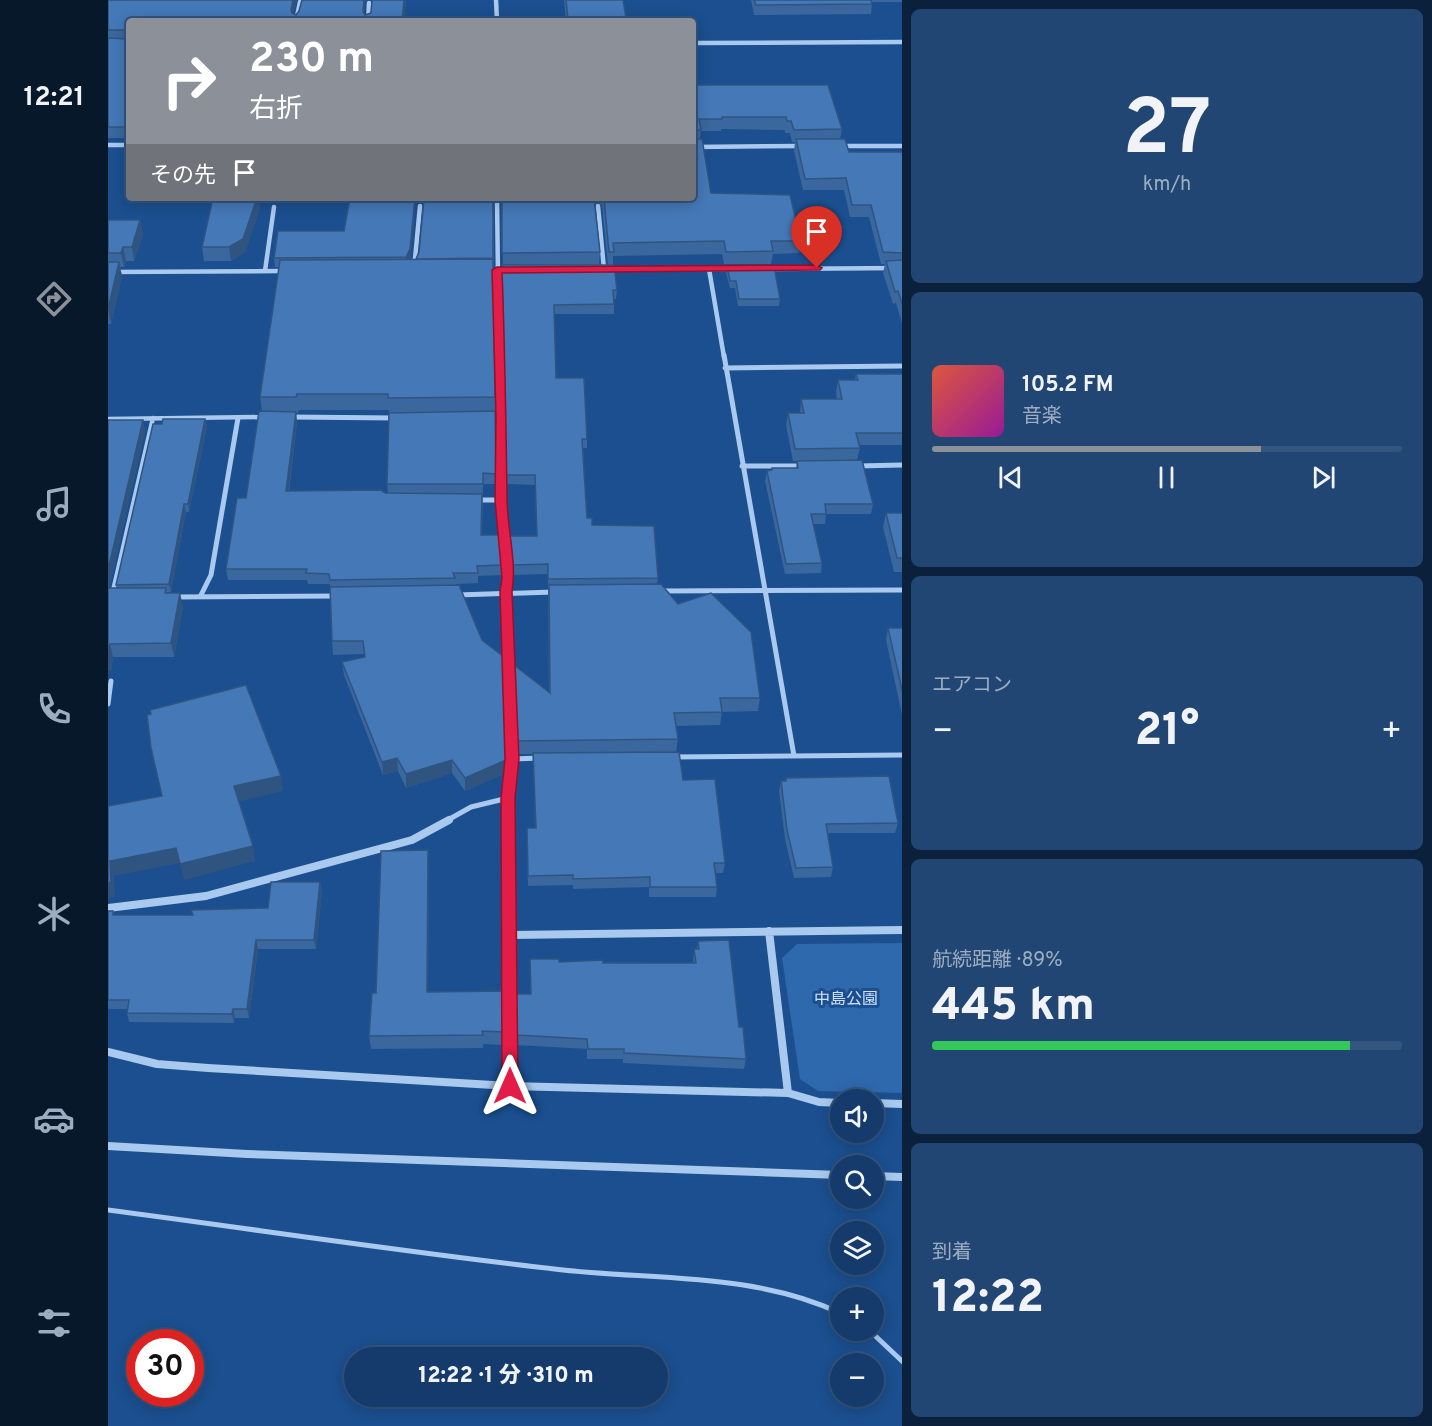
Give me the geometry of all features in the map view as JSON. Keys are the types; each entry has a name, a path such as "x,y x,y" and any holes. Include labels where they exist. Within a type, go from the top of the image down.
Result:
{"street":[{"path":"496,0 497,18"},
{"path":"297,18 300,2"},
{"path":"368,18 369,3"},
{"path":"696,43 902,42"},
{"path":"108,145 126,145"},
{"path":"696,147 809,146"},
{"path":"833,146 902,146"},
{"path":"497,201 501,500 508,578 506,592 512,759 508,798 510,1086"},
{"path":"420,206 416,259 409,271 420,271"},
{"path":"598,206 604,268"},
{"path":"265,271 274,207"},
{"path":"766,268 902,268"},
{"path":"592,269 743,269"},
{"path":"709,269 794,756"},
{"path":"486,270 509,270"},
{"path":"108,272 289,271"},
{"path":"725,368 902,366"},
{"path":"283,417 398,418"},
{"path":"490,417 501,417"},
{"path":"200,597 211,575 237,418"},
{"path":"845,466 902,465"},
{"path":"742,466 811,466"},
{"path":"466,500 501,500"},
{"path":"647,591 902,590"},
{"path":"450,595 565,592"},
{"path":"167,597 343,596"},
{"path":"110,597 123,597"},
{"path":"108,704 111,681"},
{"path":"665,758 902,755"},
{"path":"512,759 547,758"},
{"path":"108,908 206,896 411,840 471,807 508,798"},
{"path":"510,935 902,930"},
{"path":"769,932 788,1094"},
{"path":"108,1052 157,1064 208,1068 510,1086 788,1094 830,1103"},
{"path":"884,1103 902,1104"},
{"path":"108,1146 248,1154 830,1175"},
{"path":"884,1176 902,1177"}],"lane":[{"path":"108,418 272,417"},
{"path":"110,597 153,418"},
{"path":"108,1210 609,1275 724,1284 794,1294 830,1308"},
{"path":"883,1341 902,1361"}],"green space":[{"name":"中島公園","path":"902,943 902,1093 884,1093 884,1089 818,1091 800,1079 782,958 797,944"}],"building":[{"path":"108,0 293,0 291,10 296,15 302,0 364,0 365,15 371,13 372,0 404,0 402,18 126,18 126,30 108,30"},
{"path":"566,0 623,0 626,18 568,18"},
{"path":"754,0 871,0 872,4 756,5"},
{"path":"108,38 126,39 126,127 108,127"},
{"path":"696,85 828,85 842,129 794,130 791,121 787,121 786,117 722,117 722,119 699,119 701,130 696,130"},
{"path":"696,139 702,139 711,193 790,195 801,241 771,241 773,251 726,252 724,241 613,243 614,252 609,252 604,201 696,201"},
{"path":"796,139 845,139 849,152 902,152 902,253 883,252 871,205 852,205 846,178 805,179"},
{"path":"212,201 256,201 243,239 229,247 202,247"},
{"path":"349,201 415,201 410,249 406,257 274,258 278,231 344,231"},
{"path":"424,201 493,201 493,258 416,259 419,252"},
{"path":"502,201 594,201 600,252 502,253"},
{"path":"108,220 140,220 132,247 123,247 121,253 108,253"},
{"path":"493,259 495,397 388,398 388,394 297,394 296,397 260,397 280,260"},
{"path":"902,260 902,303 898,291 895,292 886,261"},
{"path":"108,262 119,262 108,309"},
{"path":"502,265 614,265 617,290 613,290 614,304 554,305 556,378 584,378 587,439 582,439 587,518 592,518 592,525 654,526 658,578 548,579 548,564 513,565 510,536 537,536 535,475 506,475"},
{"path":"727,266 774,266 780,299 739,299 736,281 730,281"},
{"path":"856,374 902,374 902,433 856,433 860,448 795,449 788,413 804,413 801,399 842,399 838,380 858,380"},
{"path":"259,411 296,412 286,491 381,490 385,493 482,494 481,535 500,535 503,565 477,566 478,573 453,573 455,578 330,580 329,574 306,573 307,569 226,569 237,498 246,498"},
{"path":"495,411 496,474 483,473 483,484 387,484 389,413"},
{"path":"163,419 205,419 188,504 184,504 169,584 116,585 153,424 162,424"},
{"path":"108,420 143,420 108,570"},
{"path":"862,460 873,504 825,504 826,514 811,514 822,563 786,564 767,471 772,468 798,468 797,461"},
{"path":"886,513 902,513 902,558 897,558"},
{"path":"661,584 678,604 711,593 751,632 760,698 720,698 722,712 674,713 678,739 517,741 514,665 550,693 549,585"},
{"path":"459,585 482,640 504,657 506,760 465,778 452,760 406,774 397,758 382,762 342,662 365,657 363,641 332,641 330,587"},
{"path":"108,588 166,588 165,593 180,593 171,643 110,644 108,655"},
{"path":"888,628 902,628 902,690"},
{"path":"246,685 281,776 234,786 253,846 180,864 176,848 110,861 111,882 108,883 108,806 162,796 151,748 147,715 151,714 150,710"},
{"path":"679,752 683,780 715,779 725,863 714,863 717,887 650,887 650,877 573,879 573,875 528,876 527,828 536,828 533,753"},
{"path":"889,776 898,823 826,824 833,867 796,868 787,830 781,781 786,781 786,778"},
{"path":"428,850 427,992 503,991 504,1032 482,1031 483,1035 369,1036 372,993 376,993 381,851"},
{"path":"271,882 320,882 314,940 256,940 247,1009 233,1009 232,1014 127,1013 129,1000 108,1000 108,911 113,911 113,915 193,915 191,910 268,908"},
{"path":"729,940 739,1027 743,1027 746,1059 624,1053 624,1049 588,1049 587,1039 516,1035 515,994 531,994 530,959 559,959 559,962 603,960 603,963 696,963 694,949 699,949 698,941"}],"route":[{"path":"510,1086 508,798 512,759 506,592 508,578 501,500 497,270 817,268"}]}
